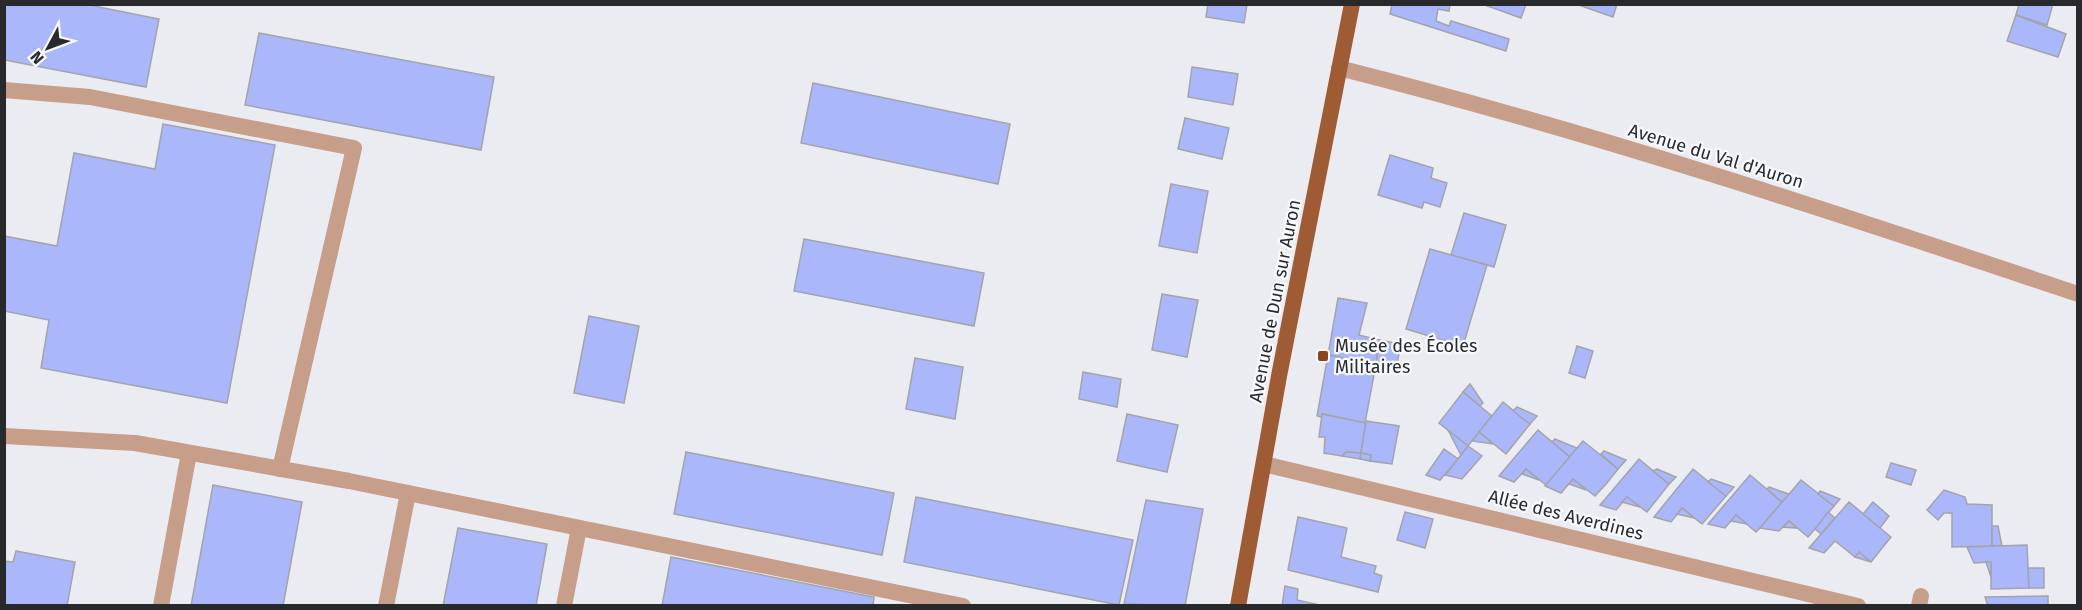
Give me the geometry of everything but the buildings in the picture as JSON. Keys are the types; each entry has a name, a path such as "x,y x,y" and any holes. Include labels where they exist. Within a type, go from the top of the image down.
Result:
{"main road":[{"name":"Avenue de Dun sur Auron","path":"1238,606 1352,4"}],"street":[{"name":"Avenue du Val d'Auron","path":"1339,68 1438,94 1788,197 2078,294"},
{"path":"4,90 90,97 354,148 280,469"},
{"path":"4,435 135,443 408,493 907,600 963,606"},
{"path":"161,606 189,453"},
{"name":"Allée des Averdines","path":"1264,464 1858,606"},
{"path":"386,606 408,493"},
{"path":"564,606 579,528"}],"place":[{"name":"Musée des Écoles Militaires","path":"1323,356"}]}
